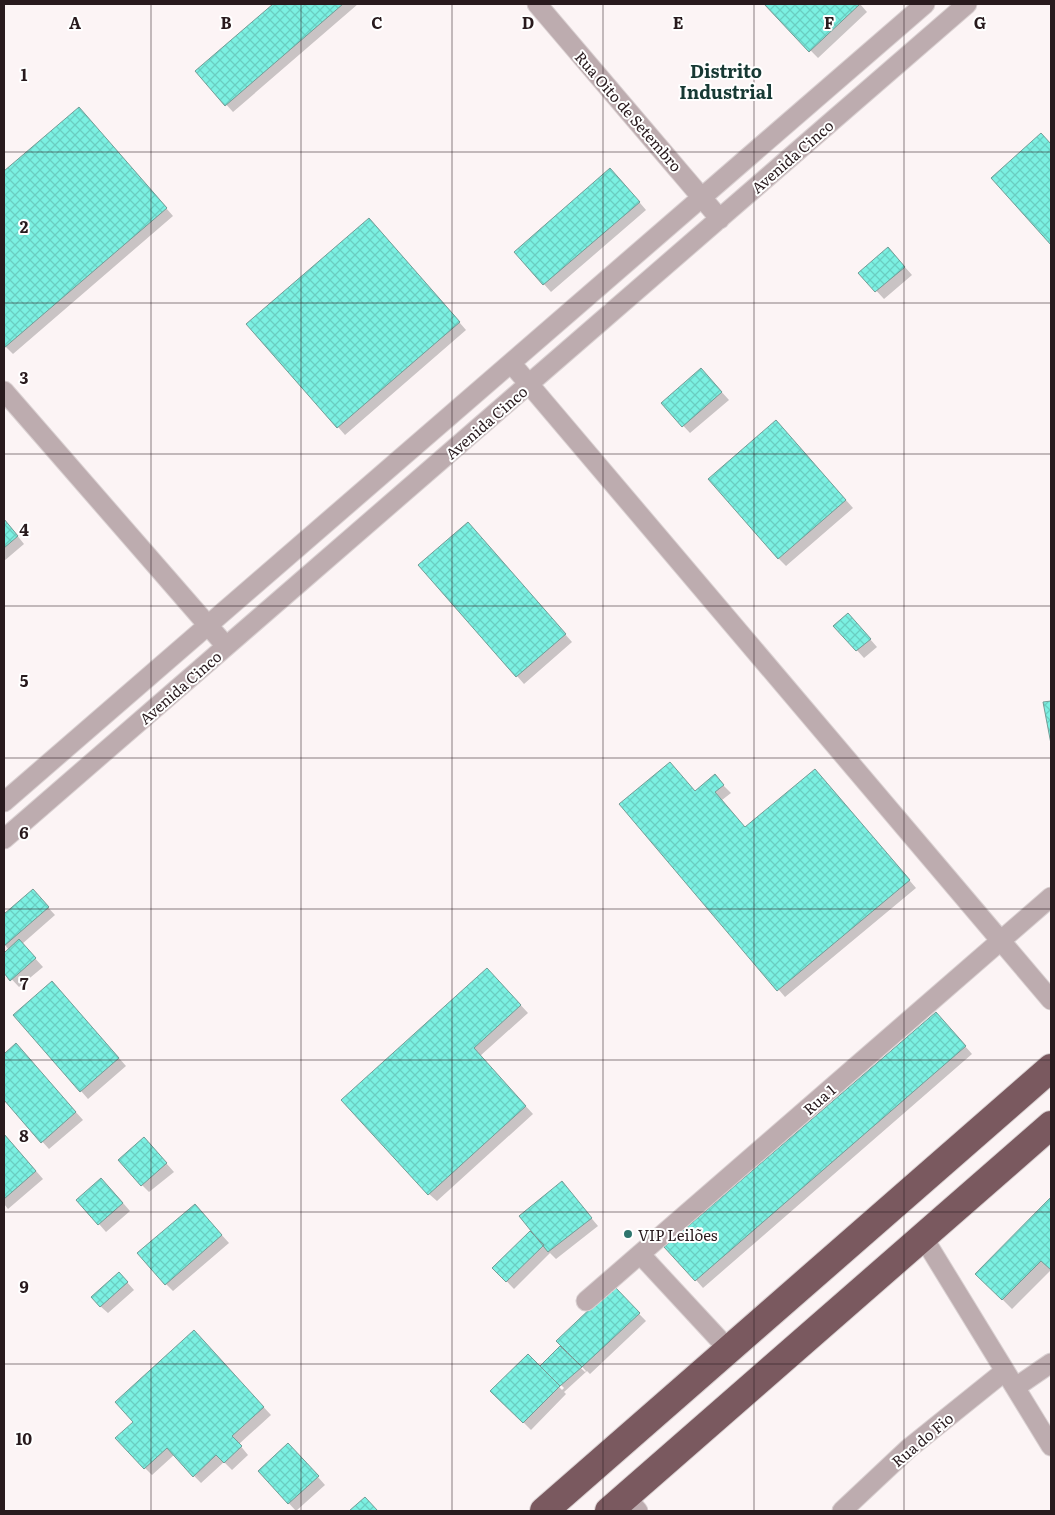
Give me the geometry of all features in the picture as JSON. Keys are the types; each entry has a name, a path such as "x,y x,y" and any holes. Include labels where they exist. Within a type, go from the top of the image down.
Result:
{"highway":[{"path":"544,1511 1051,1068"},
{"path":"624,1507 1051,1124"}],"street":[{"name":"Rua Oito de Setembro","path":"537,4 720,219"},
{"name":"Avenida Cinco","path":"4,802 925,4"},
{"name":"Avenida Cinco","path":"4,839 968,4"},
{"path":"511,363 1051,1000"},
{"path":"4,391 226,646"},
{"name":"Rua 1","path":"586,1300 1051,897"},
{"path":"923,1237 1051,1446"},
{"path":"640,1254 729,1350"},
{"path":"1016,1387 1051,1363"},
{"name":"Rua do Fio","path":"848,1509 908,1449 1005,1370"}],"building":[{"path":"273,4 343,4 225,106 195,71"},
{"path":"764,4 860,4 809,52"},
{"path":"79,107 167,208 4,348 4,171"},
{"path":"1041,133 1051,144 1051,245 991,178"},
{"path":"610,168 640,202 543,285 514,252"},
{"path":"369,218 460,322 337,428 246,324"},
{"path":"888,247 905,267 875,292 858,273"},
{"path":"701,368 722,392 682,427 661,403"},
{"path":"776,420 846,500 778,559 708,479"},
{"path":"4,519 18,536 4,548"},
{"path":"468,522 566,634 516,677 418,565"},
{"path":"848,613 871,639 856,651 833,626"},
{"path":"1051,701 1051,744 1043,702"},
{"path":"670,762 695,791 715,774 724,785 715,792 745,827 815,769 910,880 777,991 619,804"},
{"path":"33,889 49,907 4,946 4,914"},
{"path":"19,939 36,958 10,981 4,973 4,953"},
{"path":"487,968 521,1005 474,1048 526,1106 428,1195 341,1100"},
{"path":"52,981 119,1058 80,1092 13,1015"},
{"path":"936,1012 966,1046 695,1281 664,1247"},
{"path":"16,1043 76,1112 41,1143 4,1100 4,1054"},
{"path":"4,1134 36,1171 4,1199"},
{"path":"144,1137 167,1163 141,1186 118,1160"},
{"path":"101,1178 123,1203 98,1225 76,1200"},
{"path":"562,1181 592,1218 548,1252 519,1216"},
{"path":"1051,1197 1051,1270 1041,1261 1002,1300 975,1274"},
{"path":"195,1204 222,1235 165,1285 137,1253"},
{"path":"530,1231 544,1245 506,1282 492,1268"},
{"path":"119,1272 128,1282 100,1307 91,1297"},
{"path":"614,1286 640,1313 582,1367 556,1341"},
{"path":"194,1330 264,1407 232,1436 242,1446 224,1463 216,1455 193,1477 167,1448 144,1469 115,1438 133,1422 115,1402"},
{"path":"560,1346 582,1367 560,1386 540,1366"},
{"path":"528,1354 560,1386 523,1423 490,1391"},
{"path":"288,1443 319,1476 288,1504 258,1471"},
{"path":"365,1497 378,1511 349,1511"}],"place":[{"name":"VIP Leilões","path":"628,1234"}],"district":[{"name":"Distrito Industrial","path":"726,80"}]}
